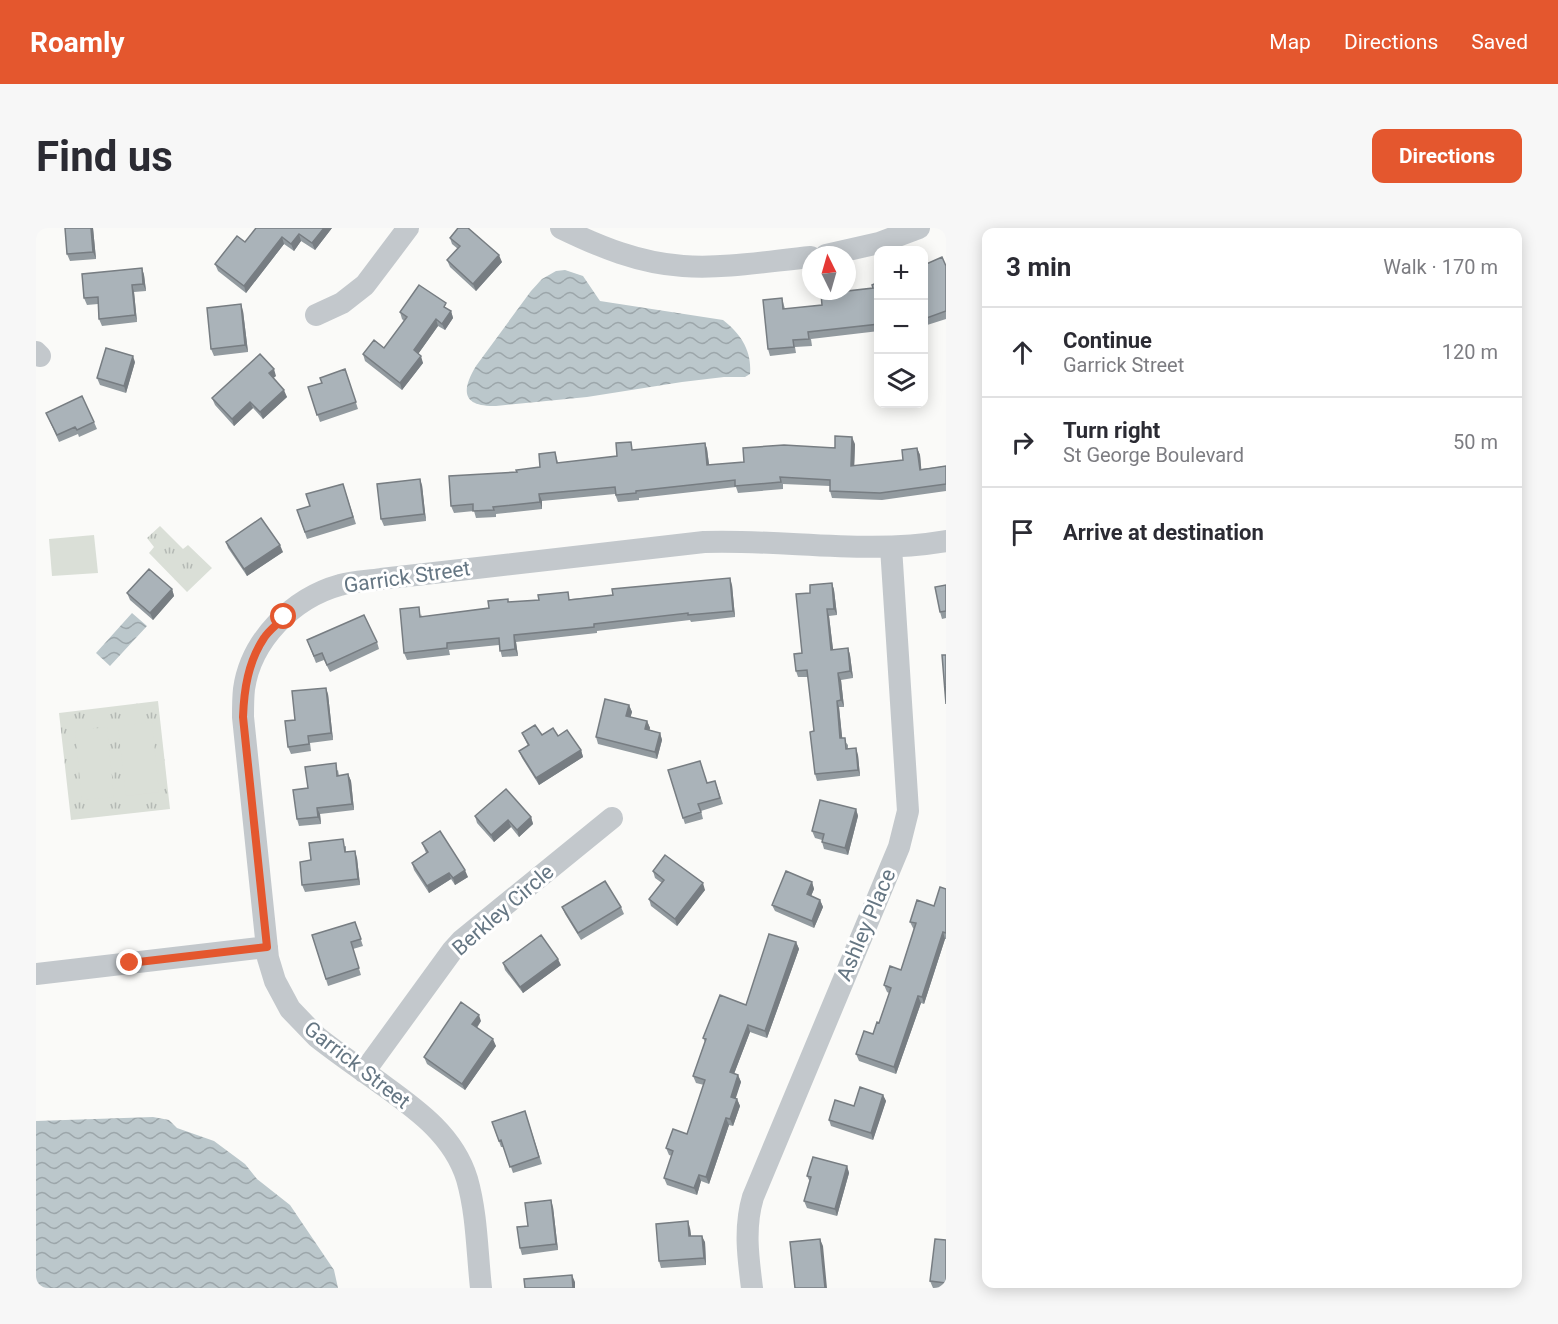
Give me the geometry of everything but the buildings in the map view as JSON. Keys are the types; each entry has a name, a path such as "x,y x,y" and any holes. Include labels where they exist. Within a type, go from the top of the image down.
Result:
{"street":[{"path":"316,315 342,303 365,285 408,228"},
{"path":"561,228 599,246 630,256 682,266 744,264 802,258"},
{"path":"856,248 879,243 919,228"},
{"name":"Garrick Street","path":"481,1288 467,1181 459,1159 445,1137 429,1120 317,1037 290,1009 275,981 267,947 243,717 244,688 250,668 264,638 284,617 310,597 340,585 381,579 704,542 746,540 891,547 946,541"},
{"name":"Ashley Place","path":"752,1288 747,1238 753,1197 899,847 907,821 907,778 891,547"},
{"name":"Berkley Circle","path":"364,1072 462,940 612,818"},
{"path":"36,974 267,947"}],"green space":[{"path":"160,526 183,549 188,545 212,568 187,592 149,553 154,547 147,538"},
{"path":"94,535 98,573 52,576 49,539"},
{"path":"158,701 170,809 71,820 59,713"},
{"path":"152,722 159,792 126,796 118,726"},
{"path":"107,727 114,797 82,800 75,731"}],"water":[{"path":"565,270 583,276 600,301 723,320 740,337 747,350 750,374 745,377 682,382 587,397 496,406 476,404 468,396 467,390 476,366 542,279 556,271"},
{"path":"132,613 147,626 110,666 96,653"},
{"path":"153,1117 169,1120 177,1128 214,1141 245,1164 257,1179 290,1205 334,1270 338,1288 36,1288 36,1121"}],"route":[{"path":"130,963 267,947 243,717 244,688 250,668 264,638 284,617"}]}
